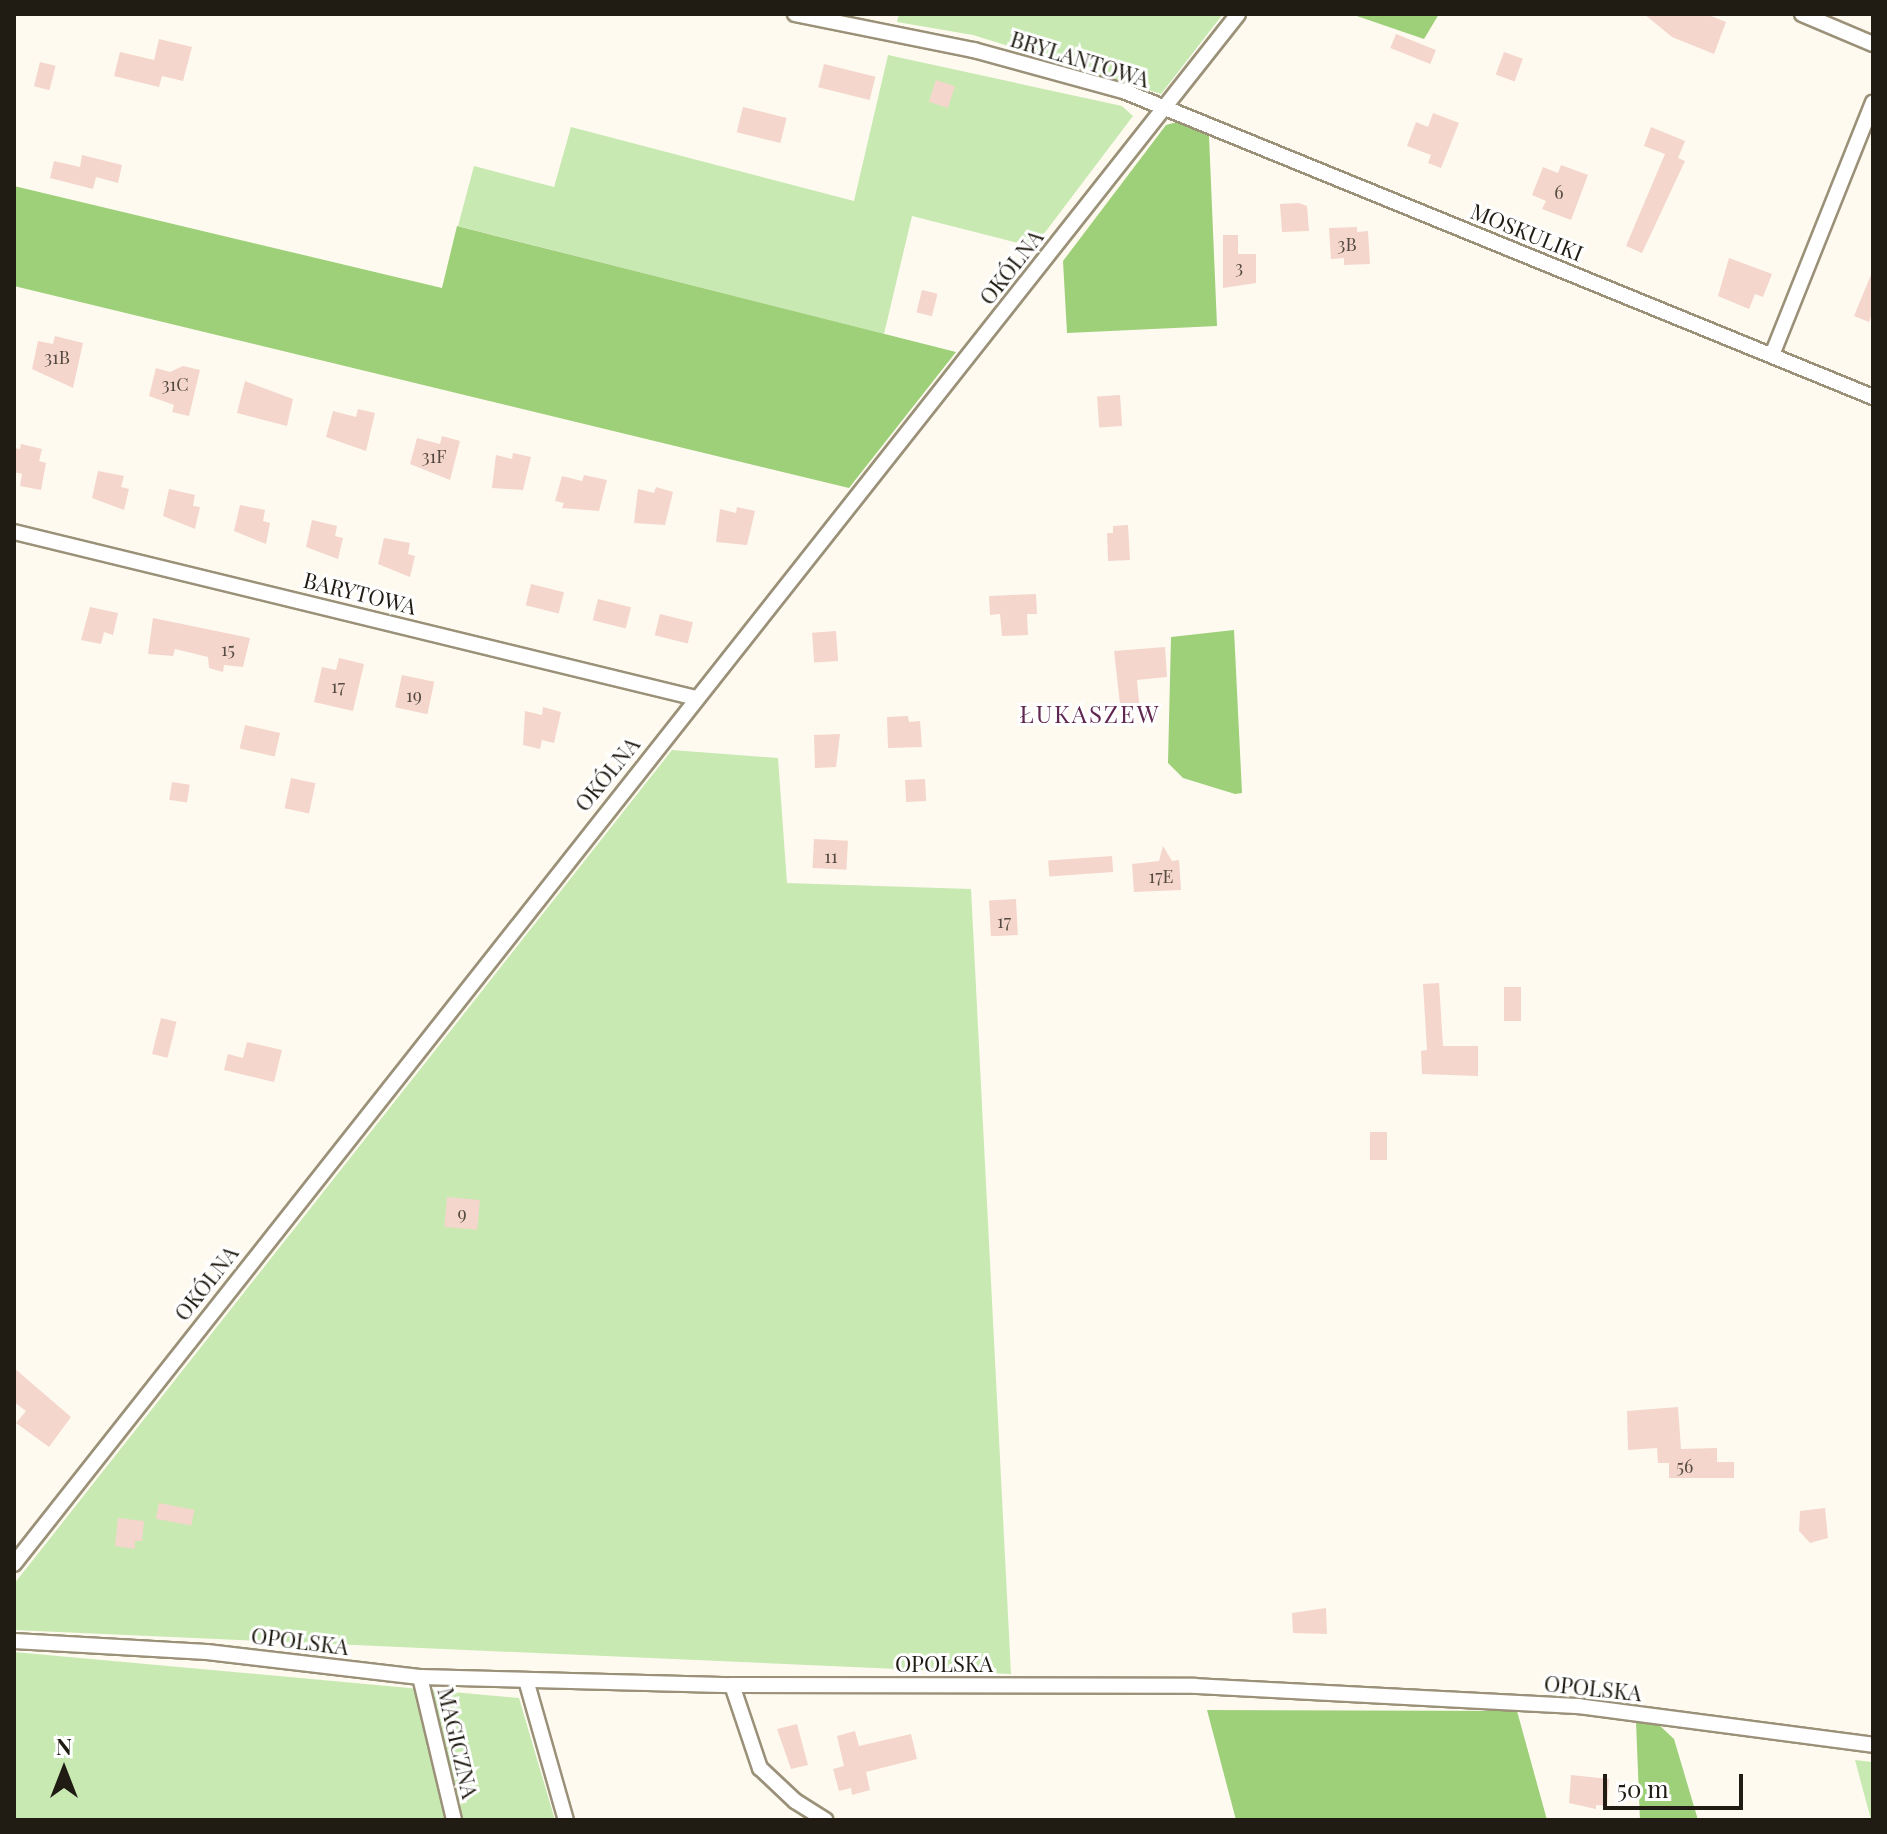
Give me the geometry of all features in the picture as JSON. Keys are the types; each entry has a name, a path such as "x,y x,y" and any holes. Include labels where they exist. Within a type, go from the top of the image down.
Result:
{"street":[{"name":"BRYLANTOWA","path":"795,14 974,50 1126,92 1163,109"},
{"name":"OKÓLNA","path":"14,1564 1238,14"},
{"path":"1802,14 1873,44"},
{"path":"1772,355 1873,102"},
{"name":"MOSKULIKI","path":"1163,109 1873,397"},
{"name":"BARYTOWA","path":"14,532 696,698"},
{"name":"OPOLSKA","path":"14,1641 207,1652 420,1677 732,1685 1195,1686 1578,1706 1873,1745"},
{"name":"MAGICZNA","path":"420,1677 454,1820"},
{"path":"526,1680 566,1820"},
{"path":"732,1685 760,1768 795,1801 826,1820"}],"green space":[{"path":"899,14 1223,14 1161,94 973,35 897,22"},
{"path":"1351,14 1439,14 1424,39"},
{"path":"888,55 1122,106 1133,116 1034,247 912,216 884,334 458,226 474,166 554,187 571,127 854,201"},
{"path":"1177,122 1209,136 1217,326 1067,333 1063,261 1166,125"},
{"path":"14,186 442,288 457,226 956,352 849,488 14,286"},
{"path":"1234,630 1242,793 1235,794 1183,778 1168,763 1171,637"},
{"path":"672,750 778,758 787,883 971,889 1011,1674 14,1630 14,1584"},
{"path":"14,1652 519,1698 555,1820 14,1820"},
{"path":"1207,1710 1517,1711 1547,1820 1236,1820"},
{"path":"1636,1722 1659,1725 1674,1739 1698,1820 1640,1820"},
{"path":"1855,1760 1872,1762 1873,1820 1871,1820"}],"building":[{"path":"1644,14 1706,14 1726,22 1714,54 1672,37"},
{"path":"1396,34 1436,50 1430,64 1390,48"},
{"path":"159,39 192,47 183,81 162,76 159,87 114,76 120,52 154,60"},
{"path":"1504,52 1523,59 1515,81 1496,75"},
{"path":"40,62 56,66 49,90 34,86"},
{"path":"824,64 875,77 870,100 818,87"},
{"path":"936,80 955,86 948,108 929,102"},
{"path":"743,107 787,118 780,143 737,132"},
{"path":"1433,113 1459,123 1441,168 1428,163 1431,155 1407,146 1416,122 1428,127"},
{"path":"1651,127 1685,141 1678,158 1685,161 1642,253 1626,246 1665,154 1644,146"},
{"path":"82,155 122,165 118,183 96,177 93,189 50,178 54,161 80,167"},
{"path":"1561,165 1588,175 1571,220 1542,209 1546,201 1532,195 1543,167 1558,173"},
{"path":"1299,203 1307,206 1309,231 1282,232 1280,204"},
{"path":"1357,227 1357,232 1368,231 1370,264 1344,265 1344,258 1331,259 1329,228"},
{"path":"1223,235 1238,235 1238,254 1256,254 1256,283 1223,288"},
{"path":"1729,258 1772,274 1763,297 1755,294 1749,309 1718,296"},
{"path":"1873,270 1873,312 1869,322 1854,316"},
{"path":"922,290 938,294 932,316 916,312"},
{"path":"55,336 83,343 73,388 32,369 38,341 53,344"},
{"path":"183,366 200,370 189,416 172,412 174,405 149,396 156,368 170,372"},
{"path":"245,381 293,399 287,426 237,413"},
{"path":"1120,395 1122,426 1099,428 1097,397"},
{"path":"358,409 375,413 366,451 326,437 333,411 356,417"},
{"path":"442,436 460,441 450,480 410,464 417,438 440,444"},
{"path":"21,444 42,449 39,461 46,463 41,490 20,486 22,474 14,472 14,448 20,449"},
{"path":"513,453 531,457 523,490 492,488 496,455 512,459"},
{"path":"98,471 124,476 121,487 129,489 124,510 92,498"},
{"path":"584,475 607,480 599,511 562,508 564,503 555,501 562,476 582,481"},
{"path":"656,487 673,492 665,525 634,523 638,489 654,493"},
{"path":"169,489 195,495 193,506 200,507 195,529 163,516"},
{"path":"240,505 265,510 263,521 270,523 266,544 234,531"},
{"path":"737,507 755,511 747,545 716,542 720,509 736,513"},
{"path":"312,520 337,526 335,536 343,538 338,559 306,547"},
{"path":"1128,525 1130,560 1108,561 1107,533 1113,533 1113,526"},
{"path":"384,538 410,543 408,554 415,556 410,577 378,564"},
{"path":"531,584 564,592 559,614 526,605"},
{"path":"1036,594 1037,614 1027,614 1028,635 1002,636 1000,614 990,615 989,596"},
{"path":"598,599 631,607 626,629 593,620"},
{"path":"90,607 118,613 113,635 104,632 101,644 81,640"},
{"path":"660,614 693,622 688,644 655,635"},
{"path":"153,618 250,638 243,667 224,665 223,672 209,668 208,657 175,649 173,656 148,654"},
{"path":"836,631 838,661 814,663 812,633"},
{"path":"1165,647 1167,677 1137,680 1140,712 1121,713 1114,651"},
{"path":"339,658 364,664 353,711 314,702 322,667 336,670"},
{"path":"402,675 434,682 427,714 395,707"},
{"path":"543,707 561,712 554,743 542,740 540,749 523,745 525,711 542,715"},
{"path":"908,716 909,722 920,721 922,747 888,748 887,717"},
{"path":"245,725 280,733 275,756 240,748"},
{"path":"840,734 836,767 815,768 814,735"},
{"path":"291,778 315,783 309,814 285,808"},
{"path":"925,779 926,801 906,802 905,780"},
{"path":"172,782 190,785 187,803 169,800"},
{"path":"814,839 848,841 846,870 812,868"},
{"path":"1163,846 1172,861 1179,860 1181,890 1134,892 1132,864 1159,861"},
{"path":"1112,856 1113,872 1049,876 1048,860"},
{"path":"1016,899 1018,935 991,936 989,900"},
{"path":"1439,983 1443,1046 1478,1046 1478,1076 1422,1074 1421,1051 1427,1050 1423,984"},
{"path":"1504,987 1521,987 1521,1021 1504,1021"},
{"path":"161,1018 177,1022 168,1058 152,1054"},
{"path":"247,1042 282,1050 274,1082 224,1070 228,1054 243,1058"},
{"path":"1370,1132 1387,1132 1387,1160 1370,1160"},
{"path":"447,1197 480,1200 477,1230 444,1227"},
{"path":"14,1368 71,1417 49,1447 16,1423 26,1411 14,1402"},
{"path":"1678,1407 1681,1449 1717,1448 1717,1462 1734,1462 1734,1478 1669,1478 1669,1463 1658,1463 1657,1448 1628,1450 1627,1411"},
{"path":"159,1503 194,1510 191,1526 156,1519"},
{"path":"1825,1508 1828,1538 1810,1543 1799,1531 1800,1511"},
{"path":"118,1518 144,1521 142,1541 135,1541 135,1549 115,1546"},
{"path":"1326,1608 1327,1634 1293,1633 1292,1613"},
{"path":"797,1724 808,1765 791,1769 777,1729"},
{"path":"855,1731 859,1746 911,1734 917,1759 866,1772 870,1790 852,1795 851,1788 839,1791 833,1769 844,1766 837,1736"},
{"path":"1571,1775 1609,1779 1607,1806 1596,1805 1596,1809 1569,1803"}],"district":[{"name":"ŁUKASZEW","path":"1090,714"}]}
